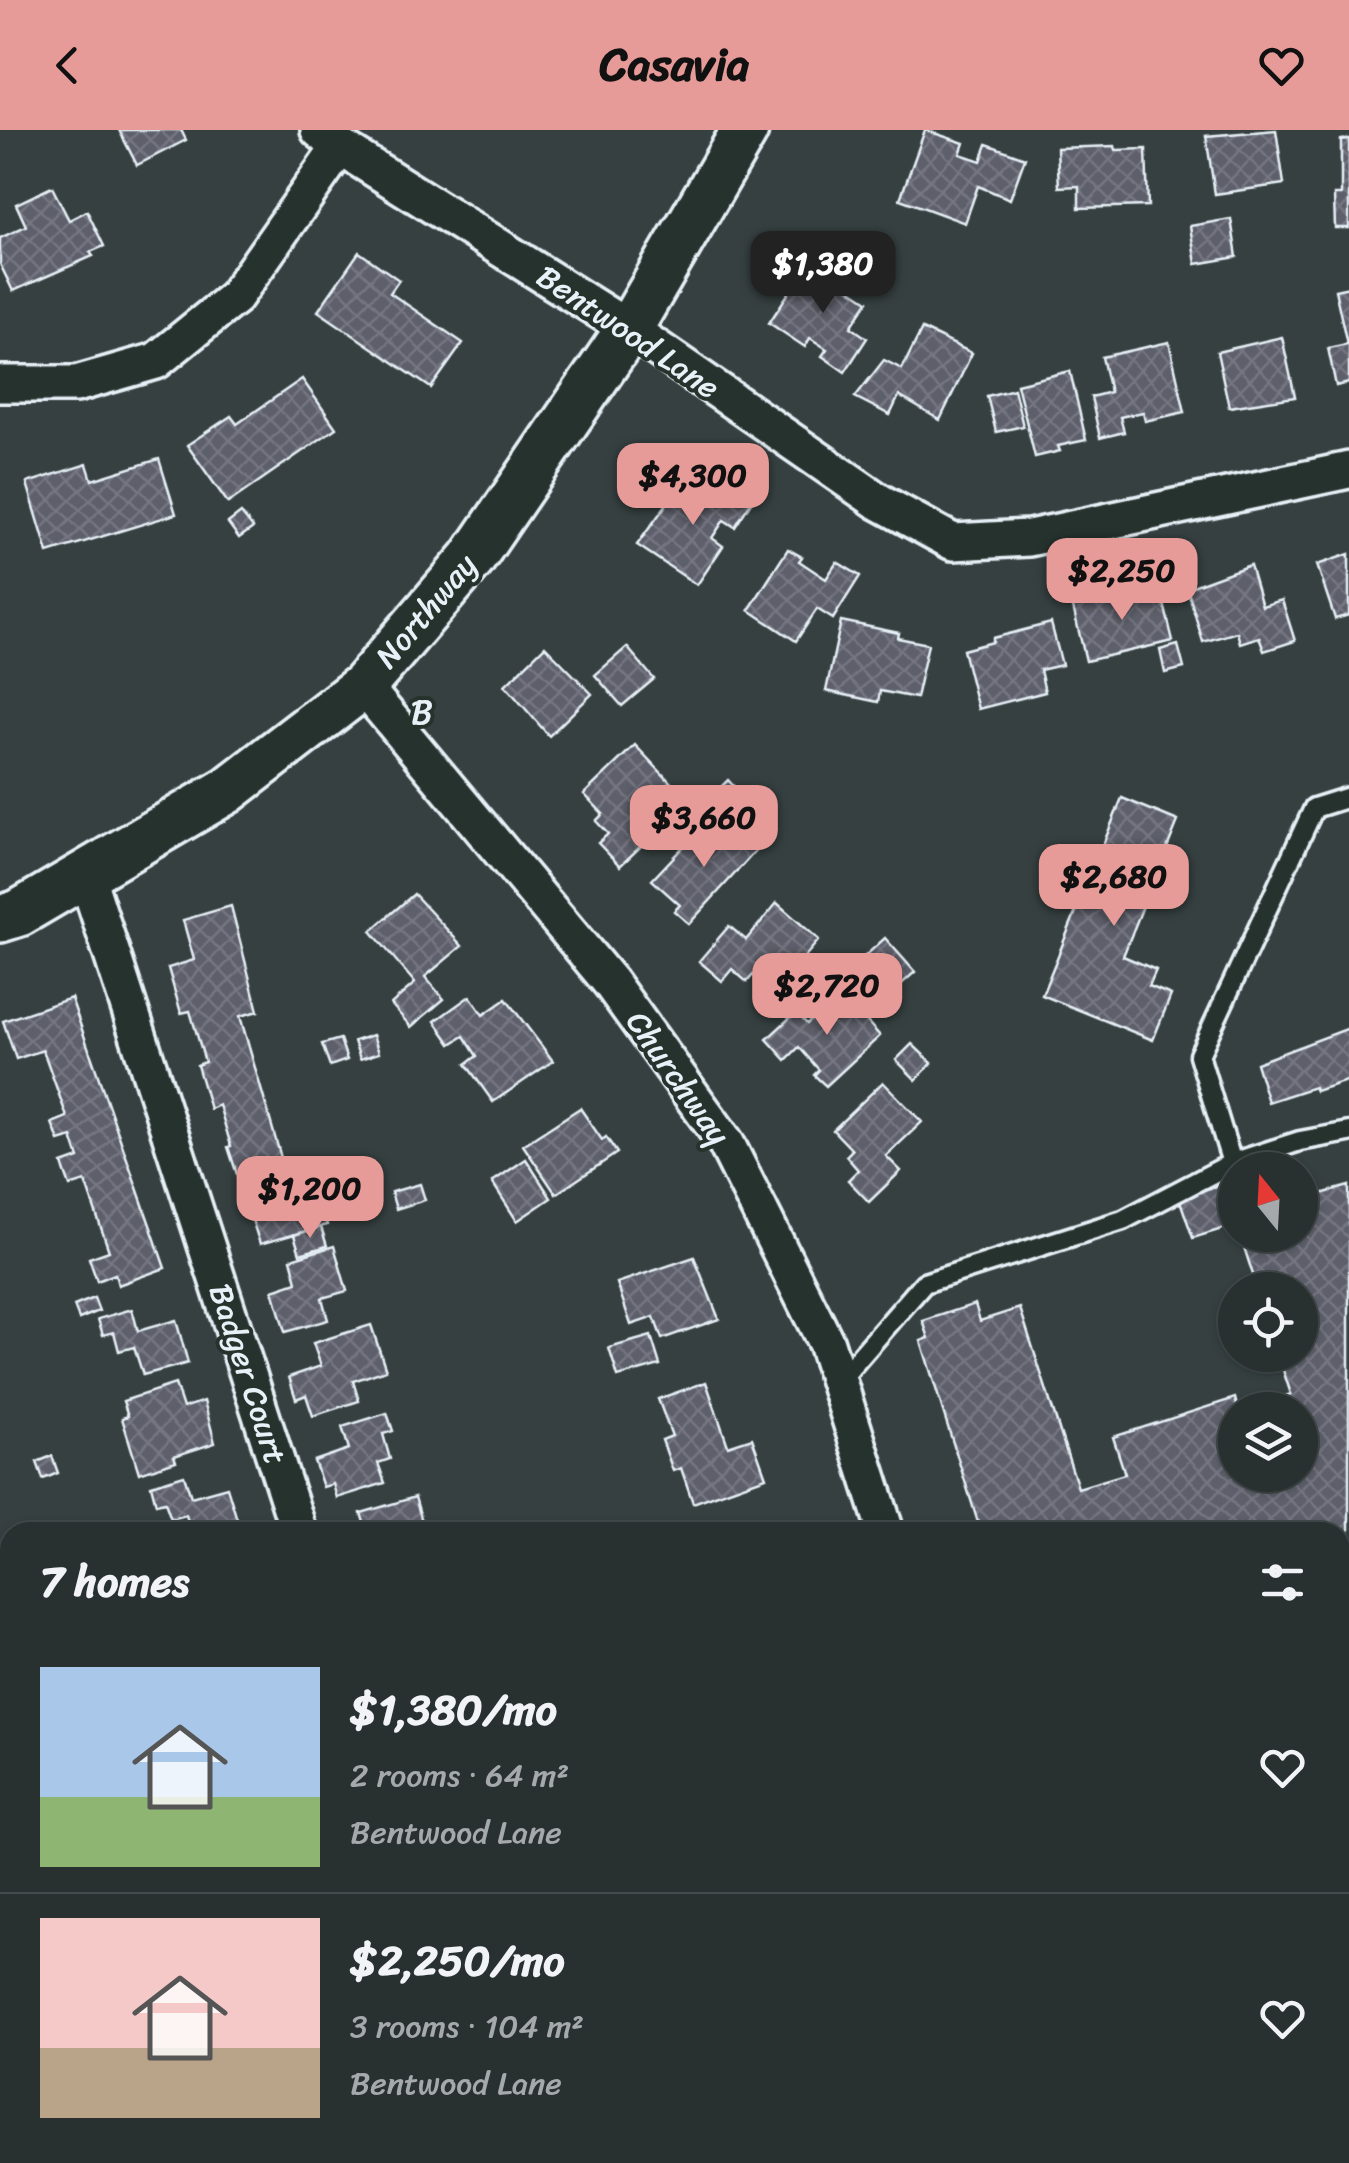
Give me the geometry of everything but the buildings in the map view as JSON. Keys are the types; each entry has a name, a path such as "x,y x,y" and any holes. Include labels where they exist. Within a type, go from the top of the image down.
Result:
{"street":[{"name":"Northway","path":"0,919 20,912 228,790 363,686 472,560 629,329 744,130"},
{"name":"Bentwood Lane","path":"329,139 629,329 878,502 953,542 1029,538 1349,470"},
{"path":"0,384 76,384 156,361 235,297 329,139"},
{"name":"Churchway","path":"363,686 610,982 726,1143 826,1343 883,1522"},
{"name":"Badger Court","path":"86,874 296,1522"}],"lane":[{"path":"1229,1152 1199,1055 1314,808 1349,797"},
{"path":"1266,1152 1349,1132"},
{"path":"838,1382 924,1282 1123,1220 1218,1170"}],"district":[{"name":"B","path":"423,712"}]}
